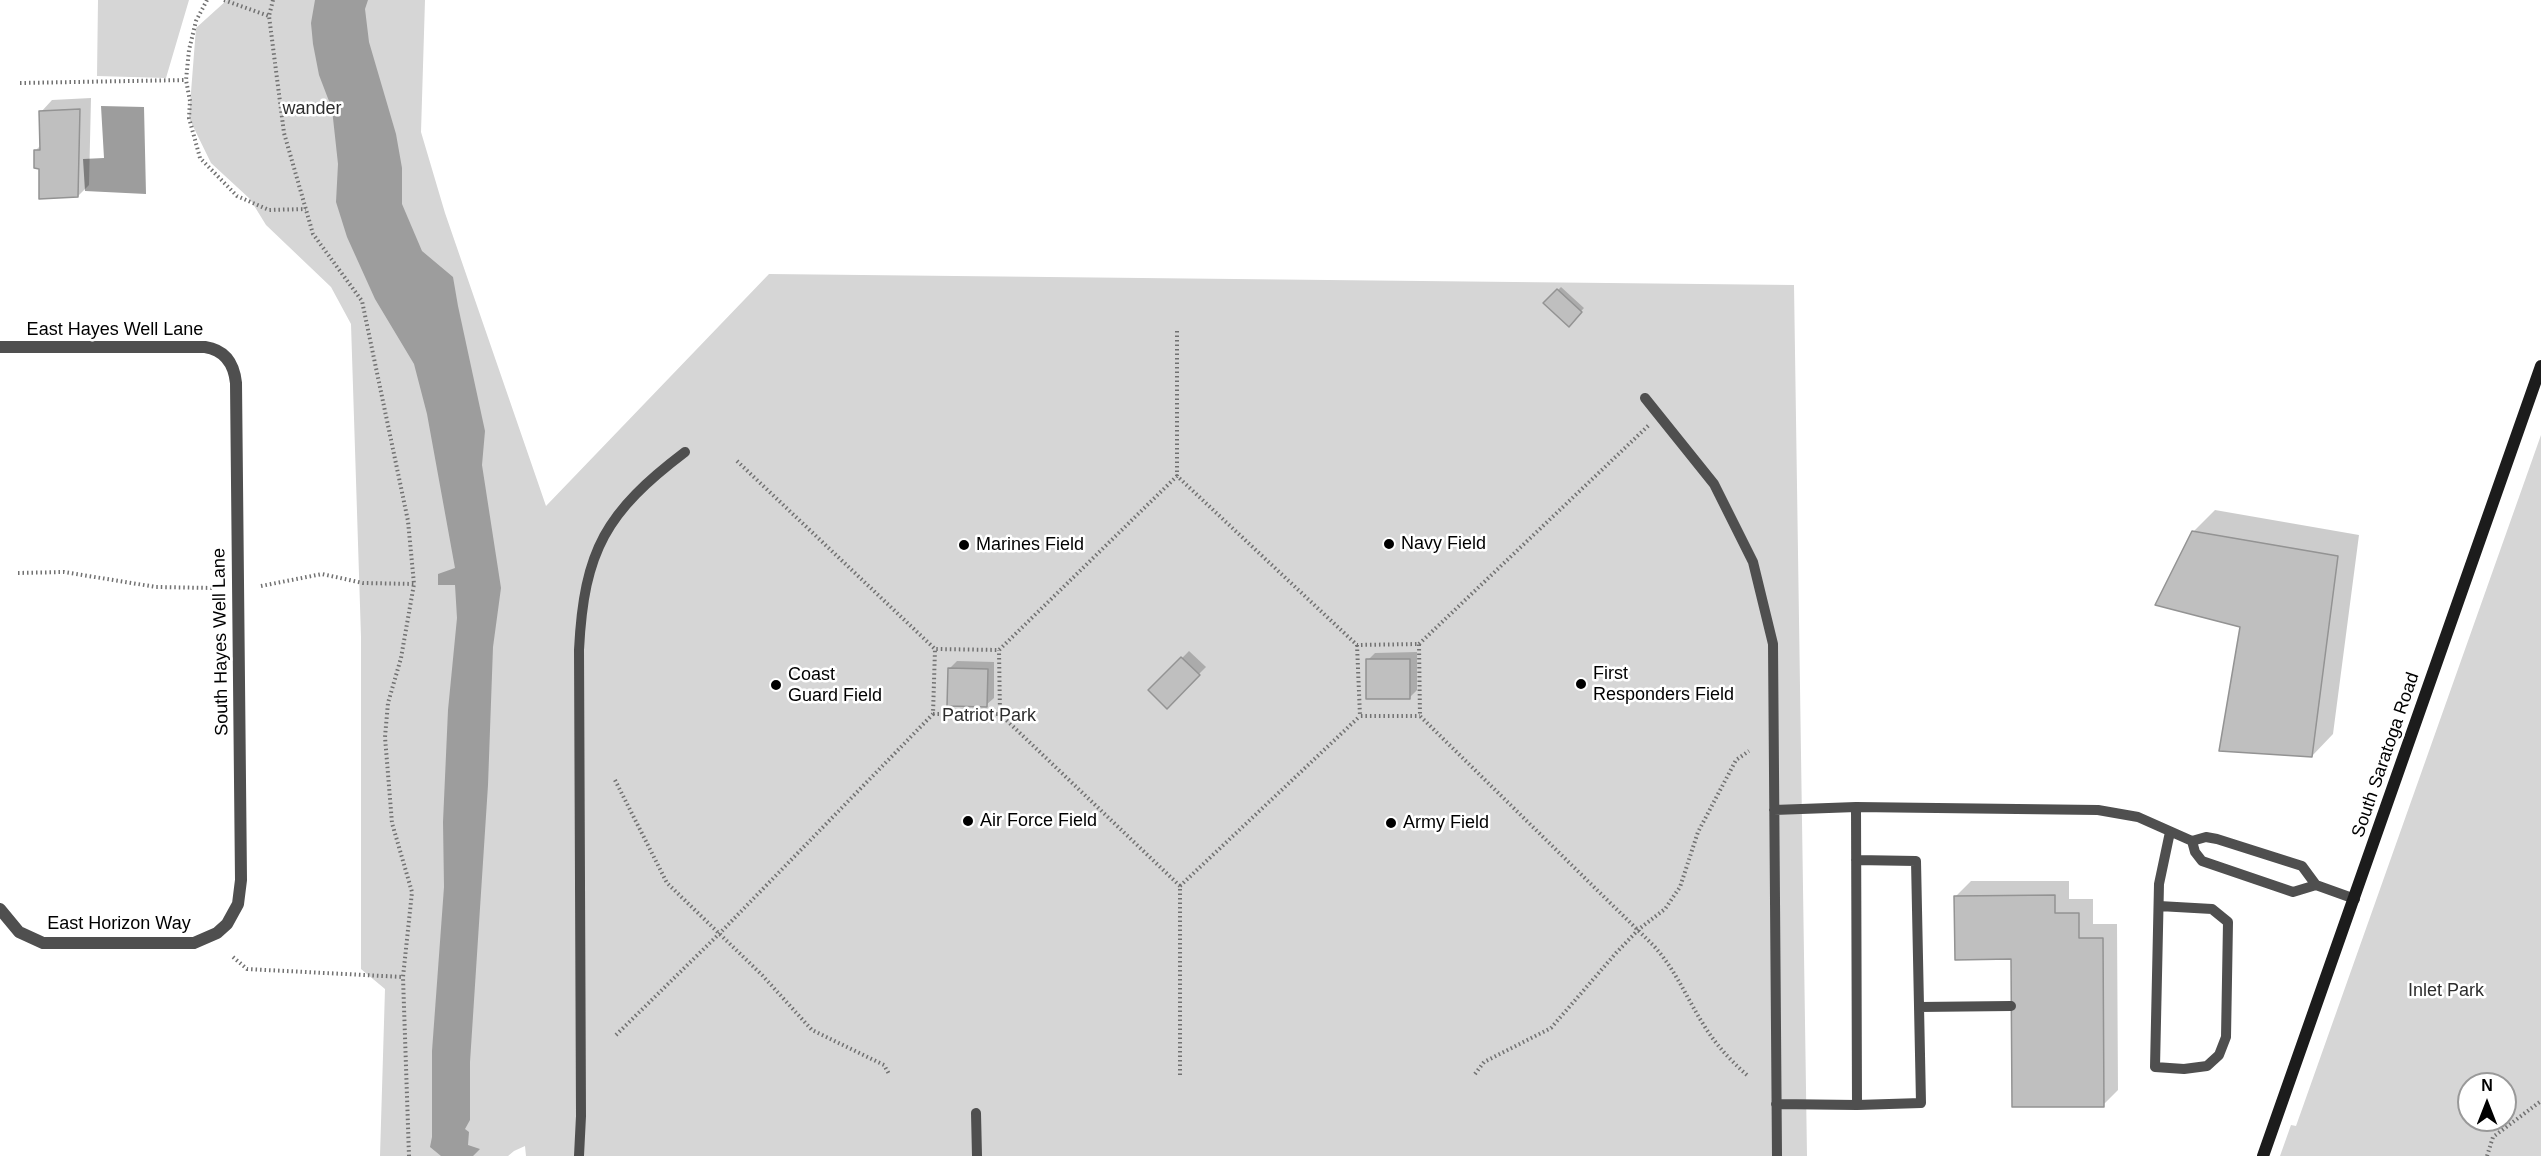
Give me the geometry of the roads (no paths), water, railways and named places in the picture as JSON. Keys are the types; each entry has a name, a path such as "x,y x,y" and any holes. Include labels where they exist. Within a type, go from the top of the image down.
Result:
{"street":[{"name":"East Hayes Well Lane","path":"0,347 206,347 217,350 226,357"},
{"name":"South Hayes Well Lane","path":"226,357 234,368 236,383 241,880 238,904 226,924"},
{"name":"South Saratoga Road","path":"2263,1156 2541,366"},
{"name":"East Horizon Way","path":"0,909 10,924 30,939 57,945 194,943 217,933 226,924"}],"lane":[{"path":"1645,398 1714,484 1753,562 1773,644 1777,1156"},
{"path":"579,1156 581,1116 579,662 581,612 589,572 600,540 619,511 652,477 685,452"},
{"path":"1774,810 1856,807 2098,810 2138,817 2192,841 2206,837 2217,839 2302,866 2316,885 2355,899"},
{"path":"1856,807 1857,1106"},
{"path":"2159,906 2212,909 2228,922 2226,1037 2219,1055 2207,1066 2184,1069 2155,1067 2159,884 2170,832"},
{"path":"2192,841 2195,852 2202,861 2293,892 2316,885"},
{"path":"1776,1104 1857,1106 1921,1103 1916,861 1856,860"},
{"path":"1919,1007 2011,1006"},
{"path":"976,1113 977,1156"}],"place":[{"name":"Navy Field","path":"1389,544"},
{"name":"Marines Field","path":"964,545"},
{"name":"First Responders Field","path":"1581,684"},
{"name":"Coast Guard Field","path":"776,685"},
{"name":"Air Force Field","path":"968,821"},
{"name":"Army Field","path":"1391,823"}],"park label":[{"name":"wander","path":"312,109"},
{"name":"Patriot Park","path":"989,716"},
{"name":"Inlet Park","path":"2446,991"}]}
